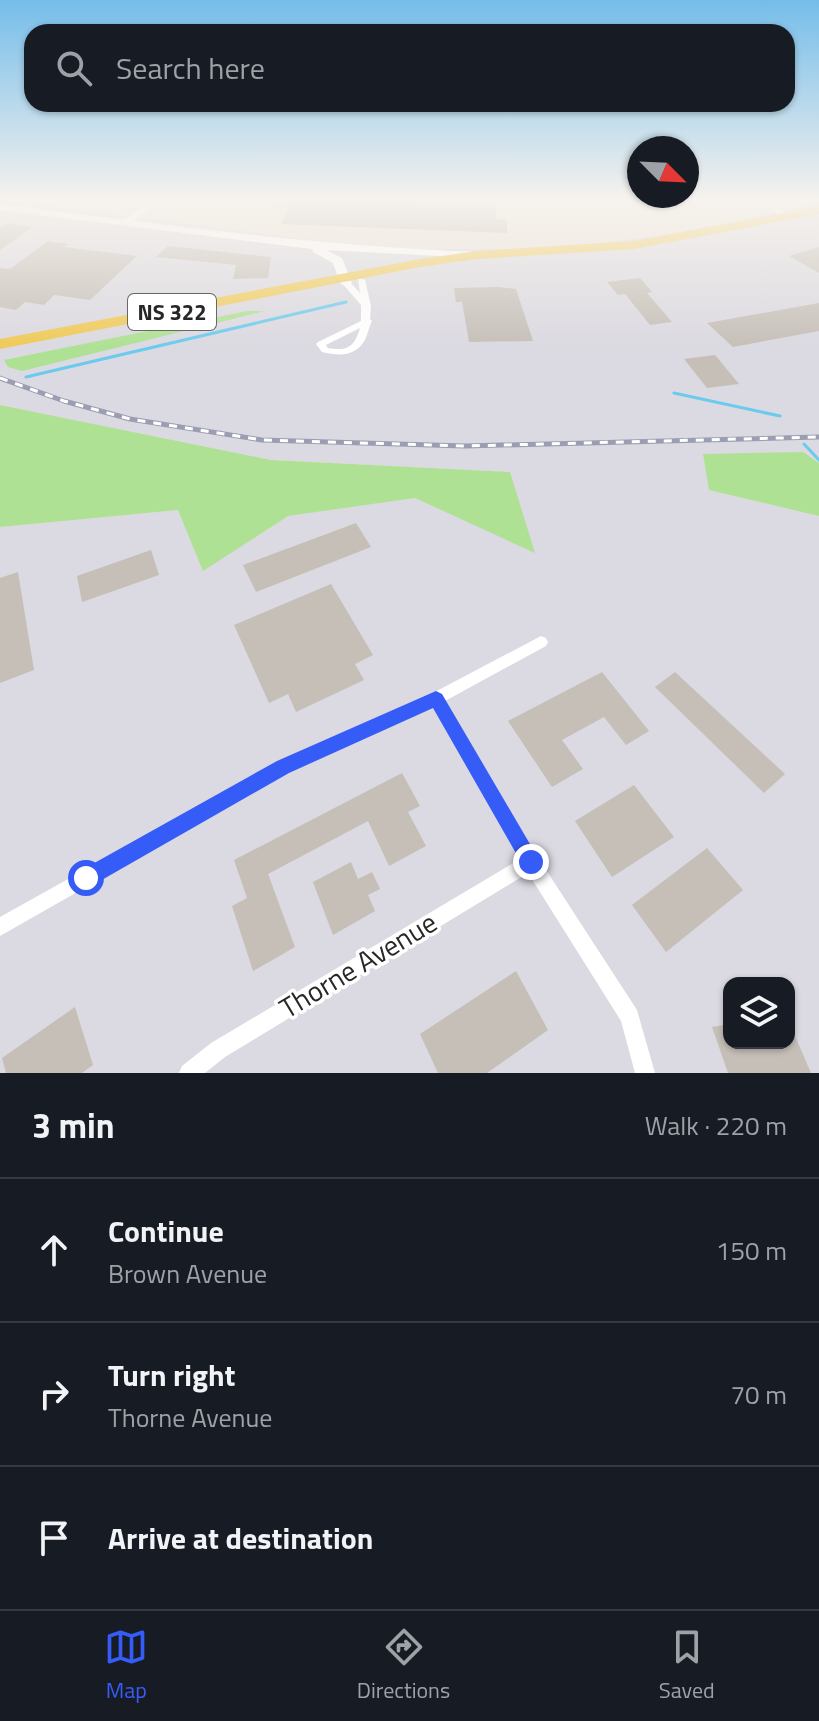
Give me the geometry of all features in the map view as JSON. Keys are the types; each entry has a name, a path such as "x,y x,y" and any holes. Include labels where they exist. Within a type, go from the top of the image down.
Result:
{"main road":[{"path":"308,249 332,256 352,278"},
{"path":"341,249 352,278"},
{"path":"362,249 511,255"},
{"path":"352,278 511,255 584,249"},
{"name":"NS 322","path":"2,349 477,255"}],"street":[{"path":"352,278 367,306 368,321 362,339 353,348 334,353 325,350 321,344 368,321"},
{"path":"352,278 367,306"},
{"path":"0,927 283,767 436,699 541,642"},
{"path":"436,699 531,862 630,1017 645,1073"},
{"name":"Thorne Avenue","path":"189,1073 218,1050 531,862"}],"shaded area":[{"path":"0,249 819,249 819,463 803,452 703,455 709,490 819,516 819,1073 0,1073 0,527 179,510 203,570 288,516 415,498 534,552 509,472 271,460 0,405"}],"green space":[{"path":"247,311 265,311 22,371 8,367 4,360"},
{"path":"0,405 271,460 510,472 535,553 415,498 288,516 203,571 178,510 0,527"},
{"path":"803,452 819,463 819,516 709,490 703,454"}],"building":[{"path":"37,249 81,249 137,256 90,300 54,295 44,305 25,302 16,310 0,307 0,268 10,269"},
{"path":"165,249 197,249 271,257 268,278 233,279 236,265 156,257"},
{"path":"819,249 819,273 789,256"},
{"path":"640,278 652,292 647,293 672,322 650,325 625,294 618,295 607,282"},
{"path":"454,288 516,289 533,341 469,342 462,302 456,302"},
{"path":"819,303 819,331 733,347 707,323"},
{"path":"715,355 739,384 707,388 684,359"},
{"path":"356,523 371,547 256,592 243,565"},
{"path":"151,550 159,575 82,602 77,576"},
{"path":"18,572 34,670 0,683 0,578"},
{"path":"331,584 373,655 355,664 364,680 296,712 288,694 269,703 234,625"},
{"path":"602,672 649,731 626,745 604,717 562,740 583,769 552,787 508,721"},
{"path":"675,672 785,774 764,793 655,687"},
{"path":"402,773 420,806 408,812 426,846 389,866 368,821 268,874 295,947 253,971 232,906 247,898 234,860"},
{"path":"634,785 674,837 612,877 575,821"},
{"path":"707,848 743,890 666,952 632,905"},
{"path":"351,862 358,879 372,872 380,889 368,895 375,911 333,935 313,882"},
{"path":"516,971 548,1030 487,1073 438,1073 420,1034"},
{"path":"75,1007 93,1065 82,1073 6,1073 2,1058"},
{"path":"723,1025 723,1049 795,1049 795,1036 811,1073 728,1073 712,1027"}],"waterway":[{"path":"26,377 346,302"},
{"path":"674,393 780,416"},
{"path":"804,444 819,460"}],"railway":[{"path":"0,378 64,401 130,419 262,440 465,446 819,437"}],"route":[{"path":"86,878 283,767 436,699 531,862"}]}
